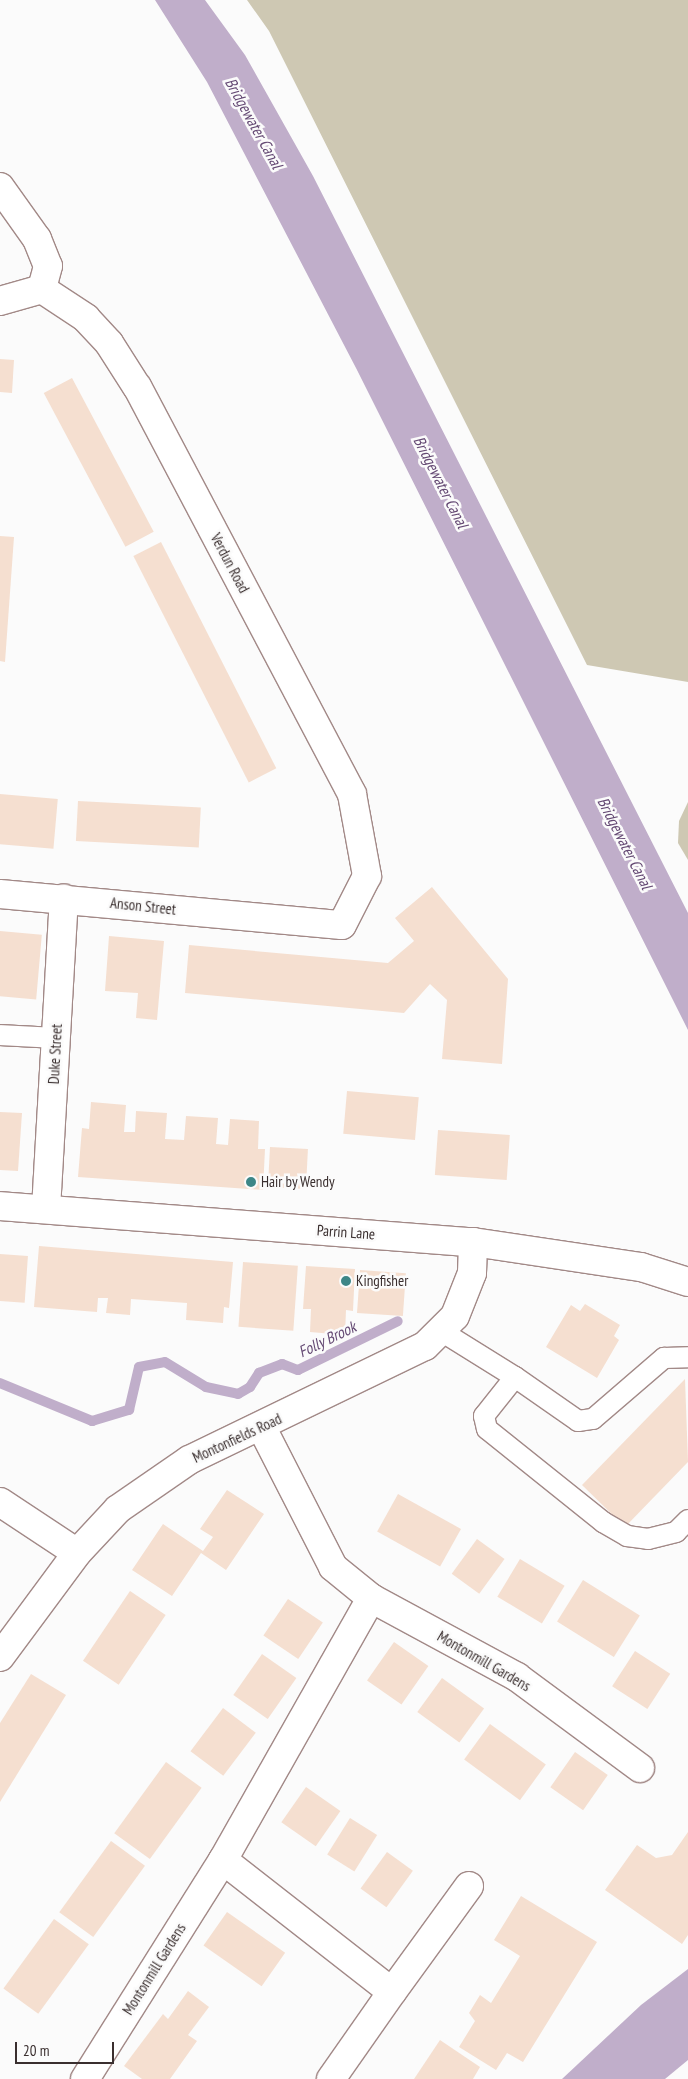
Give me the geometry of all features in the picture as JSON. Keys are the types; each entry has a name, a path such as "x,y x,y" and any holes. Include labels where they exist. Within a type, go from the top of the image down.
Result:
{"street":[{"path":"0,187 46,255 48,275 42,289 0,301"},
{"name":"Verdun Road","path":"42,289 86,318 125,366 352,794 367,876 342,925 285,920"},
{"name":"Anson Street","path":"0,894 285,920"},
{"name":"Duke Street","path":"46,1209 64,899"},
{"name":"Parrin Lane","path":"0,1206 475,1243 641,1267 688,1282"},
{"name":"Montonfields Road","path":"0,1657 77,1554 118,1509 189,1460 262,1428 426,1346 455,1316 472,1274 475,1243"},
{"name":"Montonmill Gardens","path":"262,1428 333,1567 371,1598 517,1677 640,1768"},
{"path":"0,1502 77,1554"},
{"name":"Montonmill Gardens","path":"85,2079 223,1860 371,1598"},
{"path":"223,1860 392,1992"},
{"path":"331,2079 469,1886"}],"lane":[{"path":"0,1035 56,1038"},
{"path":"441,1330 515,1377 578,1421 593,1419 664,1358 688,1357"},
{"path":"515,1377 484,1416 487,1429 627,1536 648,1539 676,1532 688,1520"}],"shaded area":[{"path":"247,0 688,0 688,682 587,665 269,31"},
{"path":"688,802 688,860 678,843 679,821"}],"water":[{"name":"Bridgewater Canal","path":"155,0 205,0 245,55 313,176 688,913 688,1030 356,368 207,82"},
{"path":"688,1969 688,2060 665,2079 562,2079 641,2005"}],"building":[{"path":"0,359 14,360 12,393 0,392"},
{"path":"72,378 154,532 125,547 44,393"},
{"path":"0,536 14,537 5,662 0,661"},
{"path":"161,542 276,768 249,782 133,556"},
{"path":"0,794 58,799 53,849 0,844"},
{"path":"78,801 201,807 199,847 76,841"},
{"path":"432,887 508,979 502,1064 442,1059 447,1000 430,984 404,1013 185,993 189,945 388,963 414,941 395,918"},
{"path":"0,931 42,935 36,999 0,996"},
{"path":"109,936 164,941 157,1020 136,1018 138,993 105,991"},
{"path":"347,1091 419,1097 415,1140 343,1134"},
{"path":"91,1102 126,1105 124,1132 135,1132 136,1111 167,1113 165,1139 184,1140 186,1116 218,1118 216,1144 228,1145 230,1119 259,1121 258,1149 265,1149 263,1190 78,1177 82,1128 89,1129"},
{"path":"0,1112 22,1113 18,1171 0,1170"},
{"path":"438,1130 510,1135 507,1180 435,1175"},
{"path":"270,1147 308,1149 306,1189 268,1187"},
{"path":"39,1246 233,1262 229,1308 224,1307 223,1323 186,1320 187,1303 131,1299 130,1315 106,1313 108,1298 98,1298 97,1312 34,1307"},
{"path":"0,1254 28,1256 25,1303 0,1301"},
{"path":"243,1262 298,1266 293,1331 238,1327"},
{"path":"306,1266 355,1269 353,1311 346,1310 345,1335 310,1332 311,1309 303,1309"},
{"path":"360,1270 406,1273 403,1316 357,1313"},
{"path":"585,1304 620,1325 614,1336 619,1340 597,1378 546,1347 571,1305 580,1311"},
{"path":"685,1379 688,1462 625,1527 582,1485"},
{"path":"227,1490 264,1514 226,1570 201,1553 172,1596 132,1570 163,1524 203,1551 213,1537 200,1529"},
{"path":"398,1494 461,1529 440,1567 377,1532"},
{"path":"477,1539 505,1559 479,1594 452,1574"},
{"path":"520,1559 565,1586 542,1623 497,1597"},
{"path":"583,1580 640,1616 614,1657 557,1622"},
{"path":"130,1591 166,1615 119,1685 83,1661"},
{"path":"288,1599 323,1622 298,1659 263,1635"},
{"path":"394,1642 428,1666 401,1705 367,1681"},
{"path":"635,1651 670,1674 647,1709 612,1686"},
{"path":"262,1654 296,1678 268,1719 233,1695"},
{"path":"31,1674 66,1695 0,1802 0,1723"},
{"path":"442,1678 484,1709 459,1743 417,1712"},
{"path":"223,1708 256,1733 223,1776 191,1751"},
{"path":"490,1724 546,1765 520,1800 464,1760"},
{"path":"575,1752 608,1775 583,1810 550,1787"},
{"path":"166,1762 202,1788 150,1859 114,1833"},
{"path":"306,1787 340,1811 316,1846 281,1822"},
{"path":"350,1818 377,1835 354,1871 327,1854"},
{"path":"688,1832 688,1935 682,1944 605,1890 637,1845 656,1858 672,1855"},
{"path":"111,1841 145,1866 93,1937 59,1912"},
{"path":"387,1852 413,1871 386,1907 361,1888"},
{"path":"521,1896 597,1942 523,2062 507,2053 496,2070 459,2047 475,2021 469,2013 480,1995 491,2003 520,1956 494,1940"},
{"path":"227,1912 285,1953 262,1986 203,1946"},
{"path":"54,1919 89,1944 38,2014 3,1989"},
{"path":"188,1991 209,2007 188,2035 197,2041 170,2079 142,2079 124,2066 163,2014 168,2019"},
{"path":"440,2040 480,2067 473,2079 414,2079"}],"waterway":[{"name":"Folly Brook","path":"0,1383 92,1421 129,1410 139,1367 165,1362 206,1387 238,1394 250,1387 259,1373 282,1364 298,1370 398,1321"}],"place":[{"name":"Hair by Wendy","path":"251,1182"},
{"name":"Kingfisher","path":"346,1281"}]}
